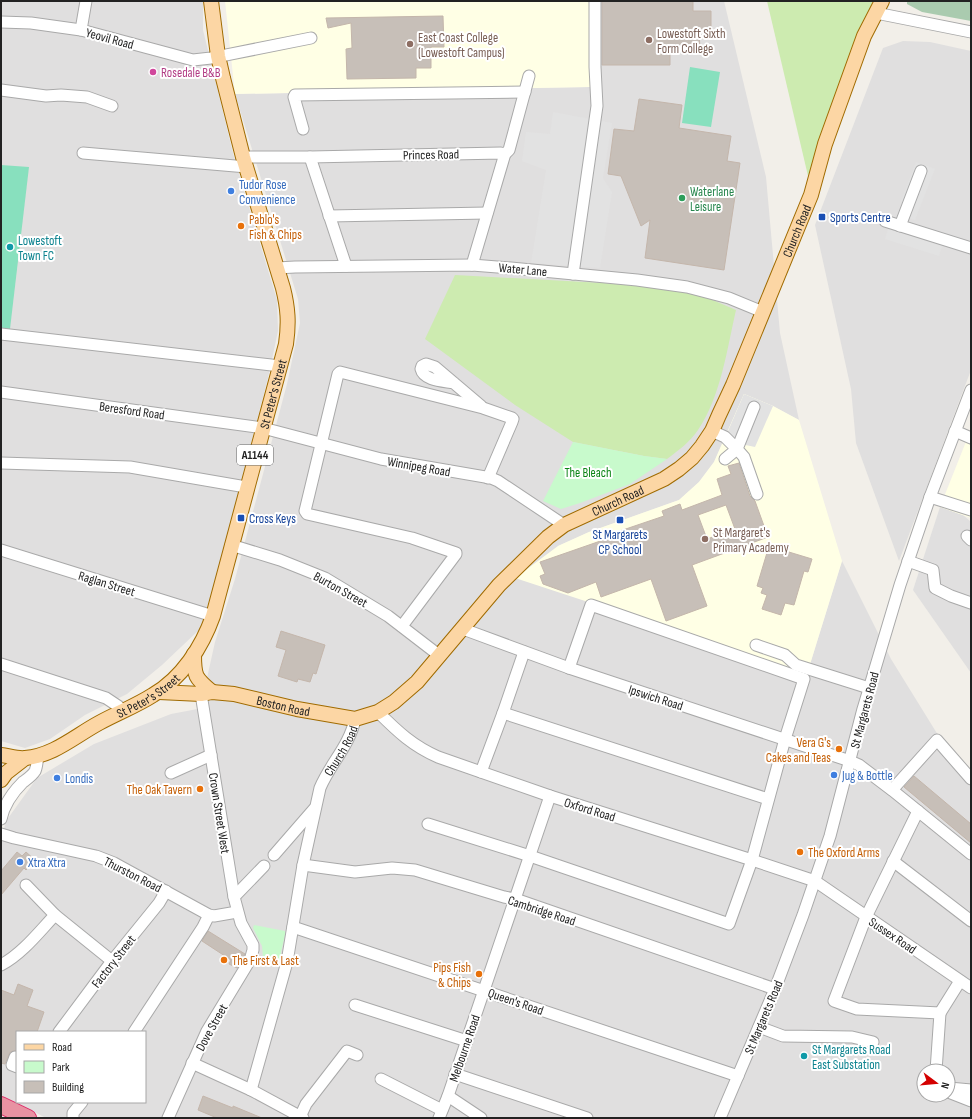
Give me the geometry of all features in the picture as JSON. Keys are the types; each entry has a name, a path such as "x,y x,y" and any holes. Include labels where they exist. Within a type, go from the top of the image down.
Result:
{"highway":[{"path":"1,1105 28,1118"}],"main road":[{"name":"St Peter's Street","path":"1,755 24,758 38,756 54,750 98,723 159,692 187,666 208,630 213,616 246,488 264,428 286,344 288,308 245,162 218,56 211,1"},
{"name":"Church Road","path":"355,718 378,712 394,702 417,682 499,585 548,537 564,525 664,479 692,458 702,446 712,431 733,384 811,195 825,144 864,36 879,7"},
{"path":"194,654 194,670 206,691"},
{"name":"Boston Road","path":"159,692 206,691 234,694 297,709 355,718"},
{"path":"1,780 6,773 24,758"}],"street":[{"path":"81,30 86,1"},
{"path":"573,274 597,106 595,68 595,1"},
{"path":"879,7 971,32"},
{"name":"Yeovil Road","path":"1,22 31,23 81,30 193,60 311,38"},
{"path":"472,266 504,155 509,150 529,76"},
{"path":"1,90 46,96 61,95 87,97 112,106"},
{"path":"304,128 294,97 295,95 525,92"},
{"name":"Princes Road","path":"83,153 245,162 310,157 502,153 504,155"},
{"path":"310,157 346,266"},
{"path":"900,226 921,171"},
{"path":"329,216 487,213"},
{"path":"885,221 971,248"},
{"name":"Water Lane","path":"277,268 346,266 472,266 573,274 637,280 687,287 729,298 763,312"},
{"path":"1,334 280,366"},
{"path":"402,626 456,552 412,538 307,514 305,511 338,374 340,372 483,408 512,418 513,419 488,478"},
{"path":"454,383 483,408"},
{"name":"St Margarets Road","path":"720,1118 775,989 815,881 830,836 885,632 930,497 971,390"},
{"name":"Beresford Road","path":"1,392 264,428"},
{"path":"725,459 736,449 754,407"},
{"name":"Winnipeg Road","path":"264,428 381,459 498,481 564,525"},
{"path":"712,431 725,438 744,457 757,494"},
{"path":"955,431 971,438"},
{"path":"1,463 130,467 246,488"},
{"path":"930,497 971,510"},
{"name":"Burton Street","path":"231,545 280,560 325,578 388,616 440,656"},
{"name":"Raglan Street","path":"1,550 213,616"},
{"path":"908,561 933,570 935,588 951,596 971,603"},
{"path":"428,824 530,856 729,924 752,860 785,739 804,679 591,606 569,668"},
{"name":"Ipswich Road","path":"463,629 569,668 850,761 859,765 892,790 971,854"},
{"path":"756,645 785,654 796,666 869,688"},
{"path":"481,772 524,652"},
{"path":"1,664 106,698 118,706 122,711"},
{"name":"Crown Street West","path":"206,691 211,755 234,897 240,923 249,938"},
{"name":"Oxford Road","path":"378,712 396,731 421,749 438,757 550,796 815,881"},
{"path":"503,713 768,799"},
{"name":"Church Road","path":"251,1090 287,962 303,865 320,788 325,776 349,738 355,718"},
{"path":"892,790 937,740 971,779"},
{"path":"170,773 211,755"},
{"path":"1,819 4,809 11,796 34,772 38,756"},
{"name":"Melbourne Road","path":"441,1114 550,796"},
{"path":"274,856 315,809"},
{"path":"918,811 866,917 834,1001 858,1009 940,1013"},
{"name":"Thurston Road","path":"1,834 96,856 114,863 209,915"},
{"path":"893,861 971,921"},
{"name":"Cambridge Road","path":"303,865 355,872 392,868 415,870 504,898 515,899 775,989"},
{"path":"234,897 264,866"},
{"name":"Sussex Road","path":"815,881 971,988"},
{"path":"26,885 55,915 112,961"},
{"name":"Factory Street","path":"60,1031 112,961 159,903 166,891"},
{"path":"135,1031 203,927 209,915 214,916 237,912"},
{"path":"1,965 20,951 55,915"},
{"name":"Queen's Road","path":"293,927 738,1076"},
{"name":"Dove Street","path":"168,1118 207,1031 250,960 253,945 249,938"},
{"path":"937,1063 940,1013 960,981"},
{"path":"355,1005 467,1041"},
{"path":"759,1027 783,1036 852,1037 873,1042"},
{"path":"192,1063 251,1090 301,1117 306,1104 346,1051 357,1055"},
{"path":"455,1074 586,1118"},
{"path":"381,1079 441,1114"},
{"path":"956,1089 971,1090"},
{"path":"956,1095 971,1101"},
{"path":"448,1096 481,1118"},
{"path":"73,1116 81,1103"}],"shaded area":[{"path":"1,1 203,1 203,30 234,157 277,300 278,331 268,378 216,579 200,629 162,665 127,694 85,715 50,739 25,748 1,741"},
{"name":"East Coast College (Lowestoft Campus)","path":"225,1 590,1 590,87 235,94"},
{"path":"590,1 724,1 766,177 780,333 799,420 773,406 744,394 714,462 699,482 679,500 589,532 558,546 807,674 842,561 891,659 938,735 971,771 971,1118 46,1118 17,1103 146,1103 146,1031 16,1031 16,1103 1,1095 1,840 6,821 37,778 94,744 171,714 208,707 207,678 215,642 235,579 287,384 300,323 298,299 235,94 590,87"},
{"path":"907,1 971,1 971,21 922,12 907,4"},
{"path":"903,41 930,42 971,51 971,370 899,561 856,443 851,389 815,225 883,48"},
{"path":"553,112 612,123 603,178 612,192 600,268 531,263 546,170 522,161 526,132 550,134"},
{"path":"916,162 935,169 915,220 904,216 909,204 901,201"},
{"path":"890,223 944,240 939,256 885,239"},
{"name":"St Margaret's Primary Academy","path":"744,394 773,406 799,420 842,561 807,674 515,578 558,546 589,532 679,500 699,482 714,462"},
{"path":"744,394 773,406 755,447 736,443 728,431"},
{"path":"971,429 971,518 940,507"},
{"path":"940,507 963,515 971,522 971,673 913,590"}],"green space":[{"path":"767,1 873,1 808,176"},
{"path":"690,67 720,72 711,127 682,123"},
{"name":"Lowestoft Town FC","path":"1,165 29,167 10,329 1,328"},
{"path":"455,275 603,283 674,289 701,295 736,310 718,387 706,417 688,442 667,459 573,442 515,405 425,339"},
{"name":"The Bleach","path":"573,442 667,459 630,484 561,509 543,501"},
{"path":"254,925 285,931 281,958 277,964 271,960 266,961 263,957 262,946 253,928"}],"building":[{"name":"Lowestoft Sixth Form College","path":"602,1 693,1 693,11 711,11 711,30 699,31 700,49 670,49 670,65 602,65"},
{"path":"443,16 444,47 431,47 431,68 416,68 416,78 347,79 346,49 352,48 351,23 328,28 326,18"},
{"name":"Waterlane Leisure","path":"639,99 682,105 679,128 731,136 727,161 740,163 724,270 645,258 650,220 641,226 621,176 608,174 614,129 634,131"},
{"path":"739,463 750,496 755,501 768,537 692,565 707,606 666,621 651,579 601,597 596,582 568,593 543,584 540,576 545,574 540,562 609,538 608,535 664,516 662,511 680,504 682,510 722,495 717,479 731,474 728,466","holes":["726,505 735,529 707,539 698,515"]},
{"path":"769,546 812,559 808,572 804,571 794,605 785,603 781,615 762,609 767,595 761,593 763,588 757,586"},
{"path":"281,631 325,645 316,674 313,673 310,682 298,679 297,682 278,676 286,650 276,647"},
{"path":"914,776 971,824 971,843 904,787"},
{"path":"17,852 22,856 26,852 35,860 26,870 24,868 1,895 1,871"},
{"path":"208,931 245,954 237,968 229,964 231,960 202,941"},
{"path":"18,984 33,990 27,1006 44,1012 37,1031 16,1031 16,1050 10,1052 5,1064 1,1063 1,990 14,995"},
{"path":"203,1096 262,1118 217,1118 198,1110"}],"place":[{"name":"Lowestoft Sixth Form College","path":"649,40"},
{"name":"East Coast College (Lowestoft Campus)","path":"410,44"},
{"name":"Rosedale B&B","path":"153,72"},
{"name":"Tudor Rose Convenience","path":"231,191"},
{"name":"Waterlane Leisure","path":"682,198"},
{"name":"Sports Centre","path":"822,217"},
{"name":"Pablo's Fish & Chips","path":"241,226"},
{"name":"Lowestoft Town FC","path":"10,247"},
{"name":"Cross Keys","path":"241,518"},
{"name":"St Margarets CP School","path":"620,520"},
{"name":"St Margaret's Primary Academy","path":"705,539"},
{"name":"Vera G's Cakes and Teas","path":"839,749"},
{"name":"Jug & Bottle","path":"834,775"},
{"name":"Londis","path":"57,778"},
{"name":"The Oak Tavern","path":"200,789"},
{"name":"The Oxford Arms","path":"800,852"},
{"name":"Xtra Xtra","path":"20,862"},
{"name":"The First & Last","path":"224,960"},
{"name":"Pips Fish & Chips","path":"479,974"},
{"name":"St Margarets Road East Substation","path":"804,1056"}]}
